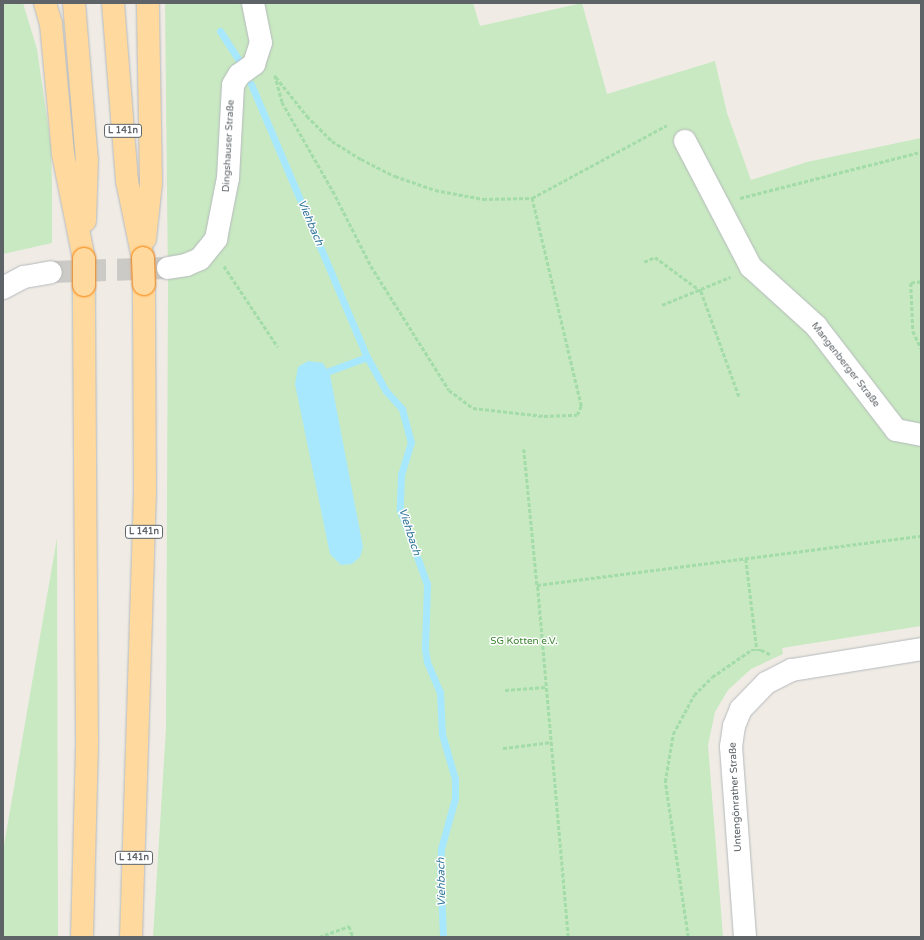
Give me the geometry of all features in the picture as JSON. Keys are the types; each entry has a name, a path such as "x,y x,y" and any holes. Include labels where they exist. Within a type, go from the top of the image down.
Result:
{"highway":[{"path":"45,3 51,24 63,154 84,258"},
{"path":"74,3 87,160 84,258 87,742 82,937"},
{"name":"L 141n","path":"113,3 127,181 143,258 144,284 145,492 131,937"},
{"path":"143,258 151,182 148,3"}],"street":[{"path":"253,3 260,43 254,64"},
{"name":"Dingshauser Straße","path":"168,268 193,263 209,250 219,231 227,191 233,85 238,76 254,64"},
{"name":"Mangenberger Straße","path":"686,141 718,207 751,267 816,326 896,430 921,435"},
{"path":"3,288 24,277 52,272"},
{"name":"Untengönrather Straße","path":"745,937 731,746 734,726 742,709 754,695 776,676 792,670 921,649"}],"path":[{"path":"254,64 275,75 307,116 332,141 395,176 457,195 508,200 532,198 675,121 686,141"},
{"path":"275,75 282,102 333,191 371,266 449,390 473,408 544,416 577,415 581,406 532,198"},
{"path":"718,207 742,197 921,152"},
{"path":"209,250 218,257 278,347"},
{"path":"644,262 655,257 701,291 739,396"},
{"path":"662,305 701,291 751,267"},
{"path":"921,282 911,283 913,331 921,348"},
{"path":"524,449 552,742 568,937"},
{"path":"537,585 921,536"},
{"path":"746,559 757,650"},
{"path":"688,937 665,782 673,734 694,695 730,664 751,650 768,653 792,670"},
{"path":"505,690 546,687"},
{"path":"502,748 552,742"},
{"path":"319,937 350,926 353,937"}],"green space":[{"path":"3,3 23,3 37,49 51,146 52,243 3,254"},
{"name":"SG Kotten e.V.","path":"165,3 473,3 480,26 582,3 607,94 715,61 727,113 751,180 807,162 921,138 921,626 782,648 783,654 751,669 728,690 715,712 708,745 723,937 153,937 166,728 168,284"},
{"path":"57,538 58,937 3,937 3,851"}],"water":[{"path":"308,361 323,363 330,375 363,547 360,557 352,564 341,565 330,554 295,384 298,367"}],"waterway":[{"name":"Viehbach","path":"220,31 239,60"},
{"name":"Viehbach","path":"251,84 367,357 386,391 402,409 411,442 401,474 400,510 427,584 425,649 427,662 440,692 442,734 455,779 455,798 441,849 440,867 443,937"},
{"path":"329,371 367,357"}],"tunnel":[{"path":"51,272 168,268"}]}
